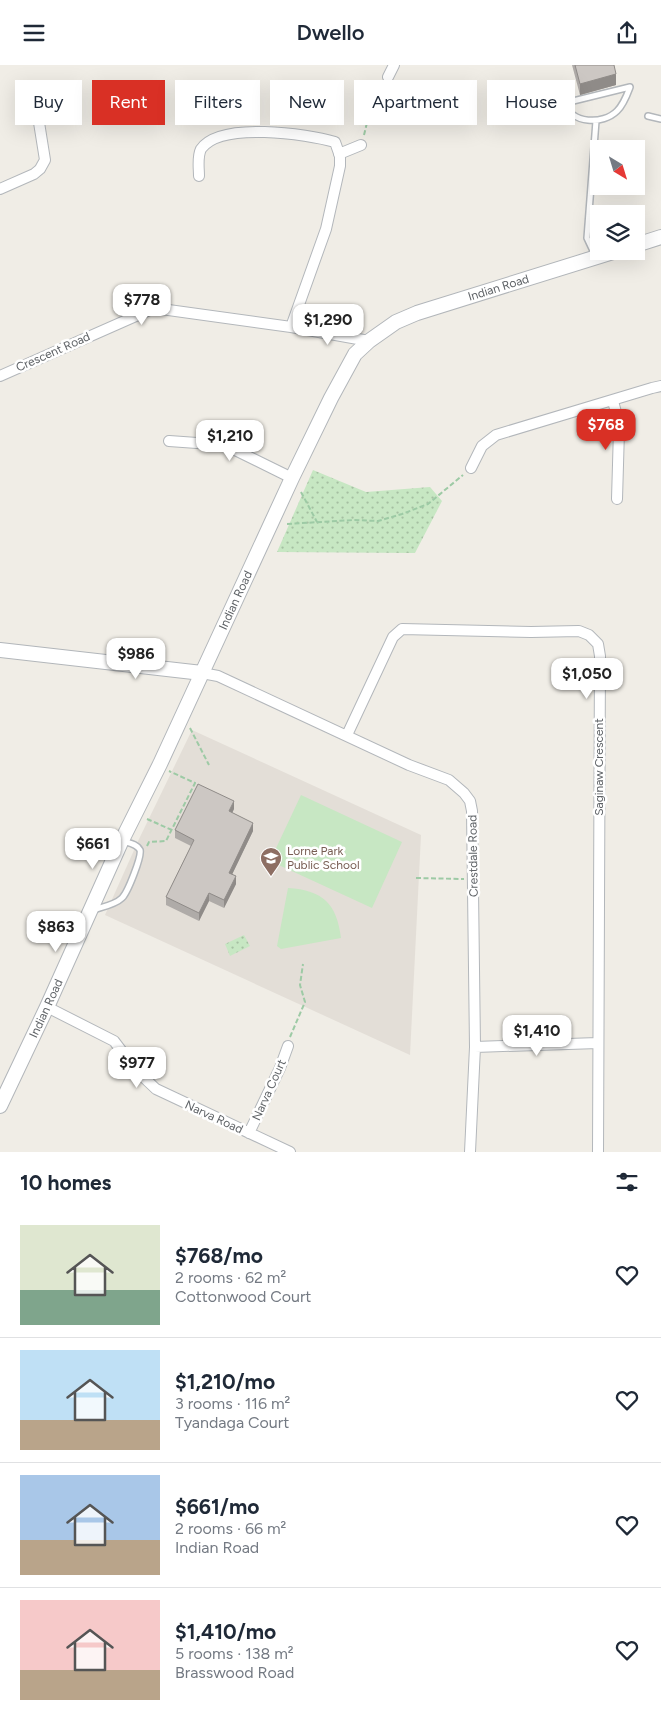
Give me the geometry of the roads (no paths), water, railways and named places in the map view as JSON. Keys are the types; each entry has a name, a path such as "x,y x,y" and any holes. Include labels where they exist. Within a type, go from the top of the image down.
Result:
{"street":[{"path":"388,77 394,65"},
{"path":"0,189 34,175 45,161 39,125"},
{"path":"199,176 199,156 202,149 211,141 228,135 270,131 335,142 340,166 326,229 291,327"},
{"path":"339,154 361,145"},
{"path":"645,242 661,237"},
{"name":"Indian Road","path":"0,1106 122,840 160,764 292,479 331,398 356,354 369,341 396,322 417,313 590,259"},
{"name":"Crescent Road","path":"0,376 154,308 291,327 369,341"},
{"path":"470,468 482,446 496,435 613,401 652,387 661,386"},
{"path":"613,401 619,430 617,499"},
{"path":"170,441 225,445 292,479"},
{"name":"Saginaw Crescent","path":"347,735 393,637 402,629 531,632 579,631 589,635 598,644 600,656 598,1152"},
{"path":"0,650 202,673"},
{"name":"Crestdale Road","path":"202,673 218,676 409,765 449,779 470,801 474,879 475,1047 470,1152"},
{"name":"Narva Road","path":"47,1007 114,1041 136,1070 156,1089 290,1152"},
{"path":"475,1047 598,1043"},
{"name":"Narva Court","path":"249,1133 280,1068 288,1046"}],"lane":[{"path":"630,87 625,101 617,112 596,121 584,120 571,114 565,103 630,87"},
{"path":"648,116 661,119"},
{"path":"590,244 587,238 596,121"},
{"path":"90,911 115,903 123,897 141,855 139,848 122,840"}],"place":[{"name":"Lorne Park Public School","path":"271,877"}]}
